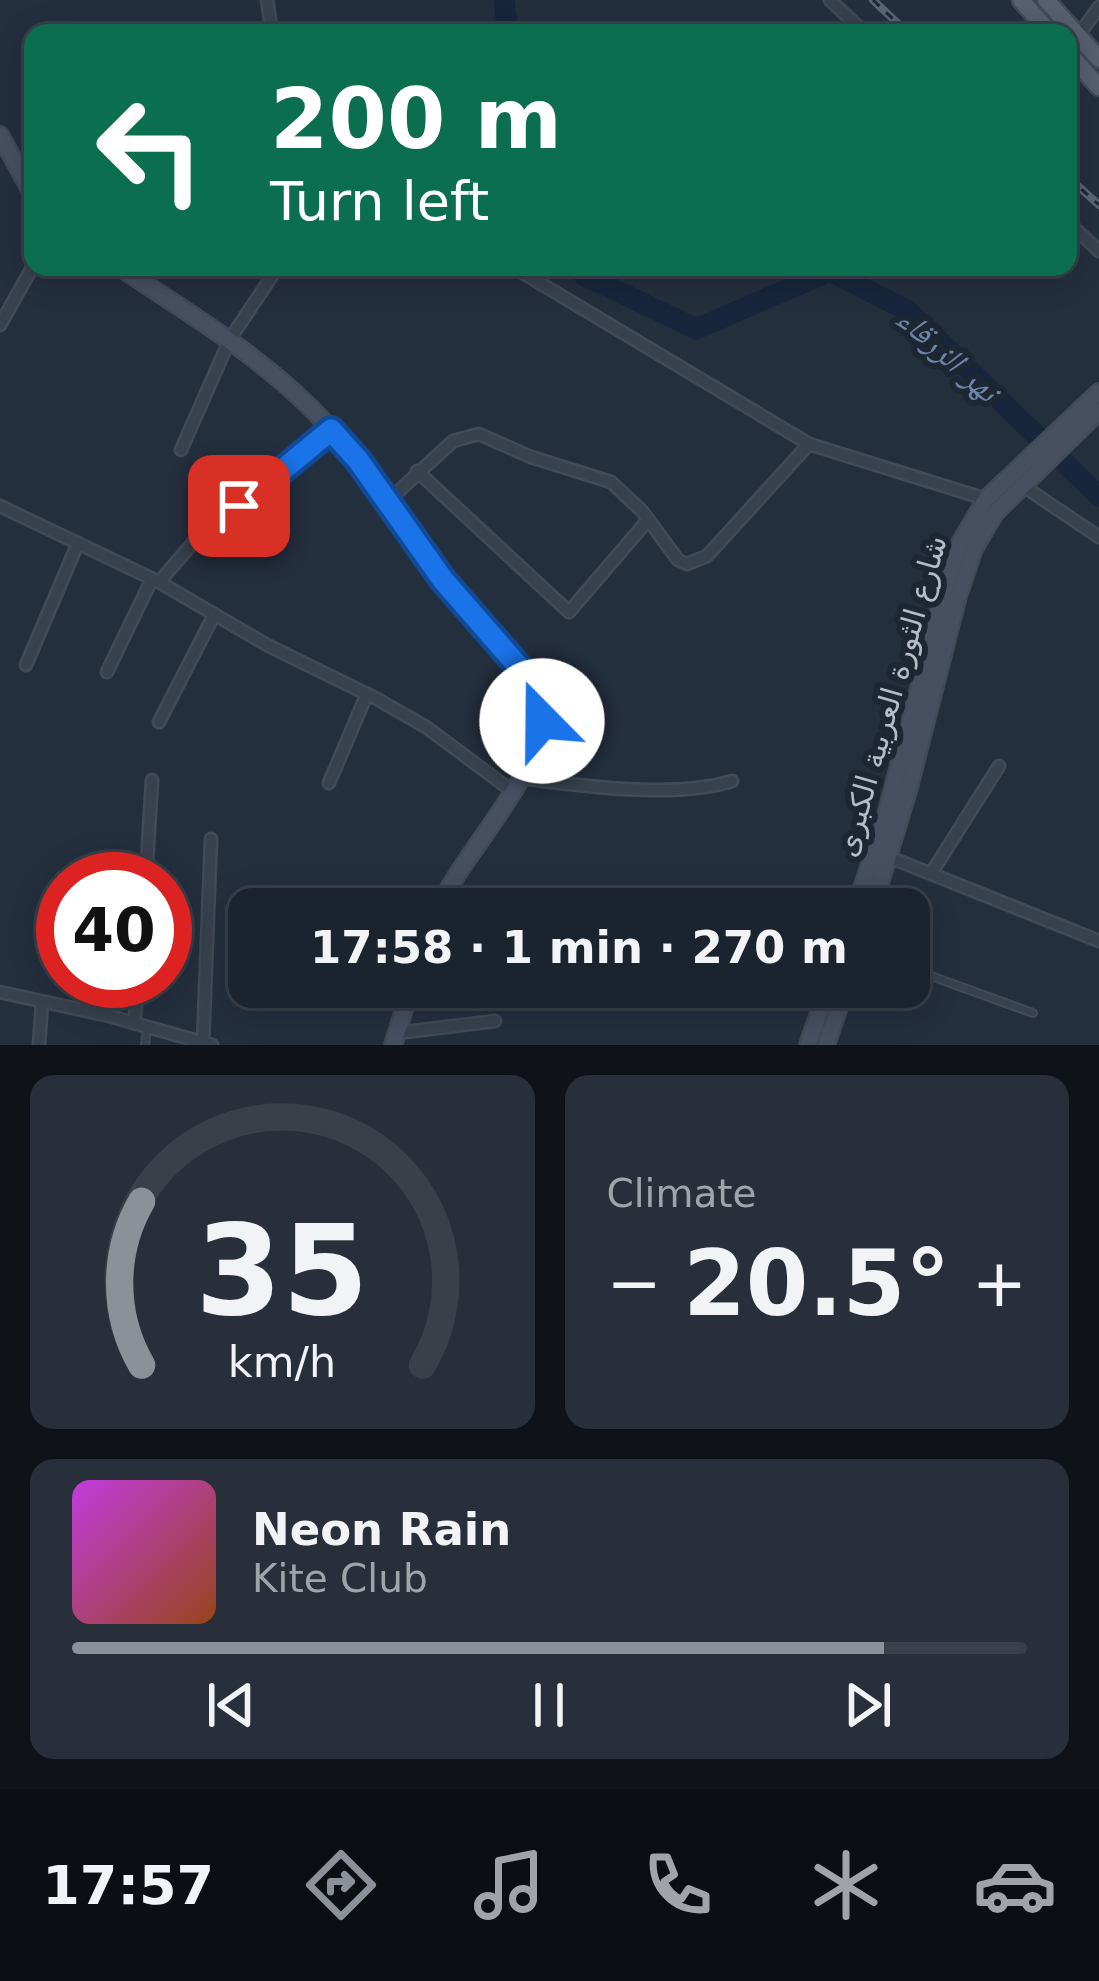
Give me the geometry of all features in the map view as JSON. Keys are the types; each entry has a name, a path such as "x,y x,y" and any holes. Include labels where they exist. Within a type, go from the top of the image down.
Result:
{"main road":[{"path":"1021,0 1042,24"},
{"path":"1046,0 1067,24"},
{"path":"1078,36 1099,59"},
{"path":"1077,63 1099,87"},
{"path":"0,135 24,179"},
{"path":"133,276 230,339 331,430 443,580 540,695 539,739 516,785 448,888"},
{"path":"1041,456 1099,392"},
{"path":"1071,428 1099,411"},
{"name":"شارع الثورة العربية الكبرى","path":"879,888 965,571 995,513 1023,487 1041,456"},
{"name":"شارع الثورة العربية الكبرى","path":"862,888 890,803 953,562 986,499 1041,456"},
{"path":"395,1039 404,1008"},
{"path":"808,1045 821,1008"},
{"path":"826,1045 838,1008"}],"street":[{"path":"830,0 855,24"},
{"path":"1078,36 1099,7"},
{"path":"1077,230 1099,251"},
{"path":"0,326 28,276"},
{"path":"181,449 230,339 272,276"},
{"path":"528,276 809,444 986,499"},
{"path":"107,672 155,581 212,521 259,493 331,430"},
{"path":"388,502 453,440 479,434 548,463 602,476 648,520 678,560 696,563 752,510 809,444"},
{"path":"417,472 568,612 648,520"},
{"path":"1023,487 1099,537"},
{"path":"0,507 155,581 367,694 516,785 696,788 732,781"},
{"path":"26,665 78,543"},
{"path":"159,722 214,615"},
{"path":"329,783 367,694"},
{"path":"932,872 999,766"},
{"path":"148,852 152,780"},
{"path":"68,1008 207,1044 211,839"},
{"path":"889,857 1099,941"},
{"path":"0,992 36,1001"},
{"path":"39,1045 42,1008"},
{"path":"140,1008 141,1025"},
{"path":"395,1039 495,1021"}],"lane":[{"path":"930,976 1033,1013"},
{"path":"141,1025 145,1045"}],"waterway":[{"name":"نهر الزرقاء","path":"504,0 507,24"},
{"name":"نهر الزرقاء","path":"586,276 696,329 818,276"},
{"name":"نهر الزرقاء","path":"840,276 908,311 1099,496"}],"railway":[{"path":"873,0 898,24"},
{"path":"1077,185 1099,205"}],"route":[{"path":"239,506 331,430 358,460 443,580 532,682 543,706 542,721"}]}
